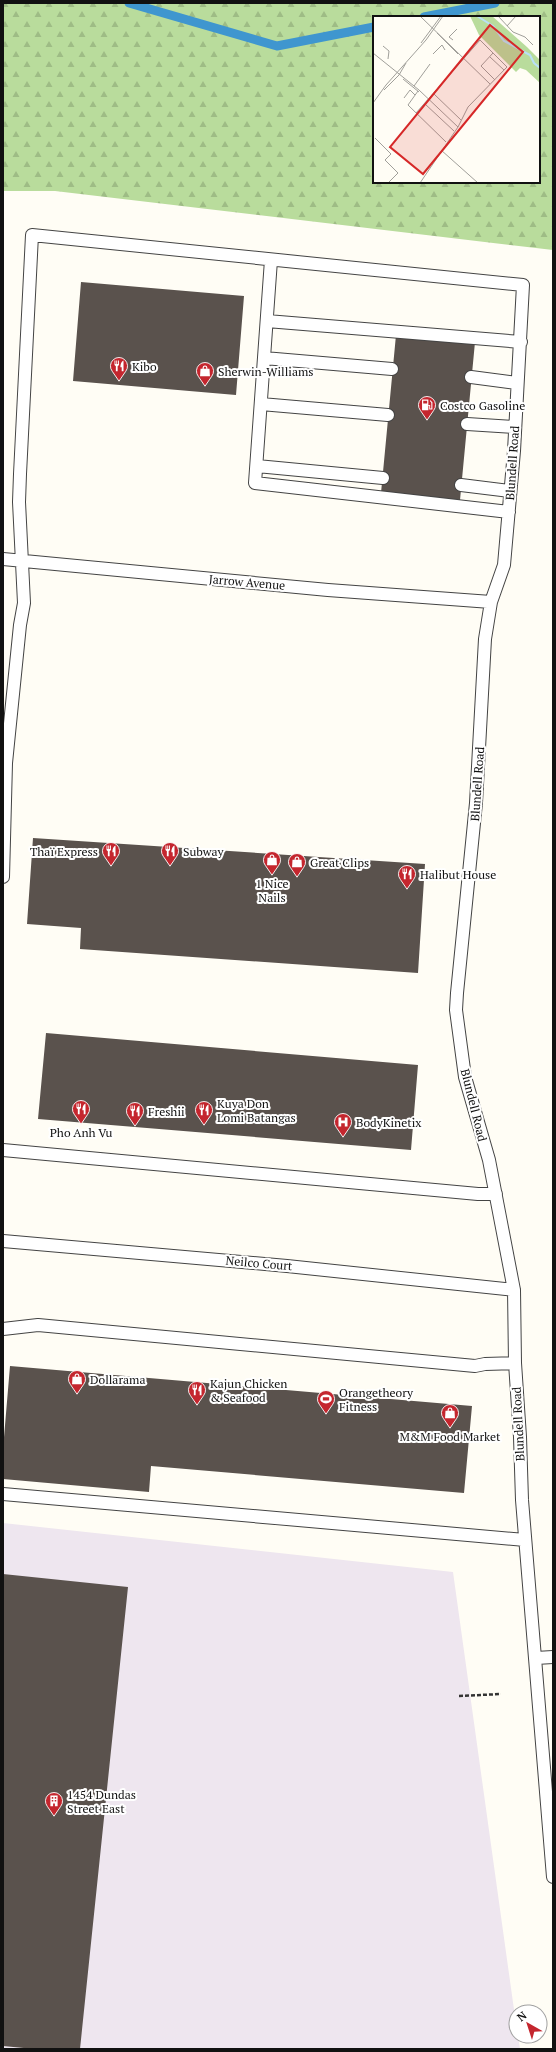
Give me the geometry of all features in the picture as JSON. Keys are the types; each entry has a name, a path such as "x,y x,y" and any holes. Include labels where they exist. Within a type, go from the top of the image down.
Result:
{"lane":[{"path":"3,877 6,763 20,625 24,603 19,495 32,235 271,260 255,483 509,512"},
{"name":"Blundell Road","path":"271,260 523,285 521,342 509,512 504,565 491,602 485,639 476,803 456,1010 465,1077 489,1160 514,1290 515,1363 525,1540 553,1877"},
{"path":"267,321 521,342"},
{"path":"264,358 392,369"},
{"path":"471,377 517,383"},
{"path":"261,404 388,416"},
{"path":"467,424 515,427"},
{"path":"257,466 383,478"},
{"path":"461,485 510,491"},
{"name":"Jarrow Avenue","path":"3,559 73,567 328,590 491,602"},
{"path":"3,1150 478,1194 496,1194"},
{"name":"Neilco Court","path":"3,1241 287,1266 514,1290"},
{"path":"3,1329 38,1325 475,1366 484,1364 515,1363"},
{"path":"3,1494 525,1540"},
{"path":"536,1658 553,1657"}],"path":[{"path":"459,1696 501,1694"}],"shaded area":[{"path":"3,1523 453,1572 513,2004 508,2004 508,2044 519,2044 520,2049 3,2049"}],"green space":[{"path":"3,3 553,3 553,250 55,191 3,191"}],"building":[{"path":"81,282 244,296 236,395 73,381"},
{"path":"396,335 475,342 460,500 381,493"},
{"path":"33,838 425,864 418,973 80,949 81,928 27,924"},
{"path":"46,1033 418,1065 411,1150 38,1119"},
{"path":"10,1366 472,1406 464,1493 151,1466 149,1492 3,1479 3,1449"},
{"name":"1454 Dundas Street East","path":"3,1574 128,1587 80,2049 34,2049 3,2046"}],"waterway":[{"path":"129,3 277,46 373,27"},
{"path":"429,16 495,3"}],"place":[{"name":"Kibo","path":"119,381"},
{"name":"Sherwin-Williams","path":"205,386"},
{"name":"Costco Gasoline","path":"427,420"},
{"name":"Thaï Express","path":"111,866"},
{"name":"Subway","path":"170,866"},
{"name":"1 Nice Nails","path":"272,875"},
{"name":"Great Clips","path":"297,877"},
{"name":"Halibut House","path":"407,889"},
{"name":"Pho Anh Vu","path":"81,1124"},
{"name":"Kuya Don Lomi Batangas","path":"204,1125"},
{"name":"Freshii","path":"135,1126"},
{"name":"BodyKinetix","path":"343,1137"},
{"name":"Dollarama","path":"77,1394"},
{"name":"Kajun Chicken & Seafood","path":"197,1405"},
{"name":"Orangetheory Fitness","path":"326,1414"},
{"name":"M&M Food Market","path":"450,1428"},
{"name":"1454 Dundas Street East","path":"54,1816"}]}
